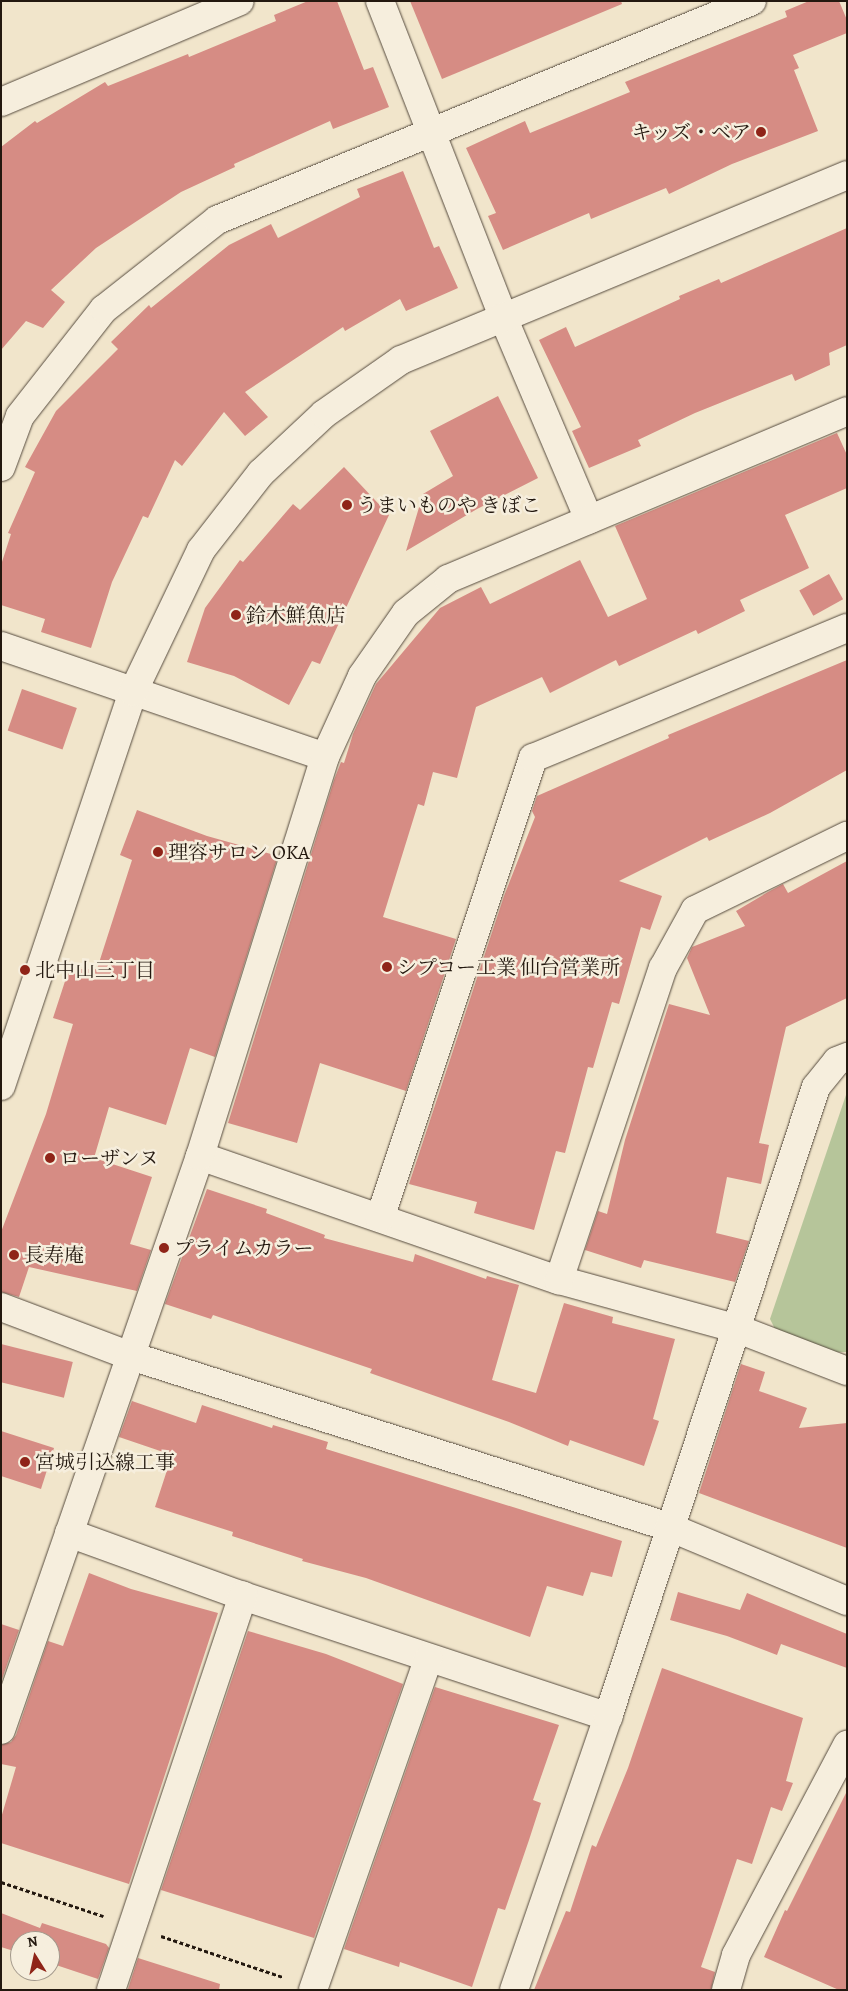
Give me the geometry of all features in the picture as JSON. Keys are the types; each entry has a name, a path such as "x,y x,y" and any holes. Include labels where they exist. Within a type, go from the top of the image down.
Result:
{"street":[{"path":"1,102 240,1"},
{"path":"380,1 429,132 503,318 589,520"},
{"path":"1,466 20,416 104,309 216,220 752,1"},
{"path":"1,1086 133,692 201,550 261,473 324,414 401,360 847,175"},
{"path":"1,1730 200,1156 324,757 362,676 406,613 448,579 847,411"},
{"path":"380,1218 533,758 847,628"},
{"path":"1,646 324,757"},
{"path":"559,1280 663,968 695,910 847,836"},
{"path":"514,1990 608,1717 669,1527 738,1330 816,1087 836,1061 847,1057"},
{"path":"200,1156 559,1280 738,1330 847,1371"},
{"path":"1,1307 131,1356 669,1527 847,1600"},
{"path":"69,1532 243,1596 428,1659 608,1717"},
{"path":"111,1990 243,1596"},
{"path":"313,1990 428,1659"},
{"path":"726,1990 736,1955 847,1745"}],"green space":[{"path":"847,1092 847,1352 834,1352 781,1341 770,1319"}],"building":[{"path":"308,1 337,1 364,70 373,67 389,107 333,129 330,121 234,164 235,167 181,192 96,248 51,290 65,302 43,328 26,321 1,350 1,147 35,121 37,123 105,82 108,86 188,54 189,57 276,21 274,15"},
{"path":"410,1 621,1 622,4 442,79"},
{"path":"809,1 839,1 847,20 847,33 793,55 799,68 794,70 818,131 732,164 669,194 666,188 591,219 589,213 503,250 488,216 496,213 466,148 525,121 530,133 630,92 625,82 787,17 785,11"},
{"path":"403,171 434,248 439,246 458,288 406,311 400,299 345,331 343,327 245,392 268,417 245,436 224,412 182,466 175,460 148,518 143,516 112,582 91,648 41,632 45,619 1,605 1,565 11,534 8,533 35,472 25,467 56,411 118,349 111,342 149,305 151,308 229,245 271,224 278,238 360,197 357,189"},
{"path":"847,228 847,345 829,353 830,365 795,381 792,374 695,413 638,440 641,446 589,468 572,431 581,427 539,340 566,327 575,347 680,299 679,296 719,279 721,283"},
{"path":"498,396 538,478 477,509 406,551 423,494 453,476 430,431"},
{"path":"837,433 847,455 847,488 785,515 809,568 740,600 745,611 698,634 696,630 619,666 616,660 550,693 542,677 476,707 457,778 433,772 424,806 418,804 383,917 456,939 406,1091 320,1063 297,1143 228,1123 341,762 344,763 353,734 376,684 440,608 481,587 490,604 580,560 608,617 647,599 615,526"},
{"path":"344,467 389,515 320,664 312,661 289,705 234,676 187,662 205,608 240,560 243,562 293,504 300,510"},
{"path":"829,574 843,599 813,616 799,590"},
{"path":"847,660 847,770 770,813 709,841 707,837 619,881 662,896 650,930 641,927 619,1004 612,1002 593,1068 588,1067 565,1153 556,1151 534,1230 474,1213 477,1202 409,1184 504,896 535,817 532,811 537,796 669,738 668,735"},
{"path":"22,689 77,708 63,749 8,731"},
{"path":"137,810 207,836 278,856 215,1057 190,1048 166,1125 109,1107 94,1158 152,1177 130,1244 151,1250 137,1291 29,1267 19,1297 1,1292 1,1232 46,1114 73,1024 53,1018 69,969 97,969 132,860 120,855"},
{"path":"847,861 847,998 786,1027 759,1143 769,1145 761,1184 727,1177 716,1233 749,1241 735,1282 644,1260 641,1268 585,1250 598,1211 607,1214 625,1140 669,1004 710,1015 687,958 692,947 745,926 736,911 768,892 783,884 788,893"},
{"path":"207,1189 267,1209 266,1213 325,1235 324,1238 413,1262 415,1254 486,1279 487,1276 519,1285 492,1380 536,1393 564,1303 613,1317 612,1323 675,1339 653,1419 659,1421 644,1466 570,1440 568,1446 509,1422 370,1373 372,1369 213,1315 211,1319 165,1304"},
{"path":"1,1344 73,1362 64,1398 1,1382"},
{"path":"741,1364 765,1372 759,1391 807,1408 799,1428 847,1423 847,1548 699,1493"},
{"path":"132,1401 196,1423 202,1405 272,1428 273,1425 328,1442 326,1449 622,1541 612,1577 591,1572 583,1596 547,1586 530,1637 366,1578 302,1561 303,1559 232,1536 233,1532 155,1507 172,1455 119,1437"},
{"name":"宮城引込線工事","path":"1,1431 54,1448 41,1489 1,1476"},
{"path":"89,1573 131,1589 218,1613 129,1884 1,1843 1,1818 16,1767 1,1764 1,1745 11,1742 16,1735 48,1641 63,1646"},
{"path":"678,1592 740,1610 747,1593 847,1634 847,1668 781,1644 777,1655 727,1636 670,1620"},
{"path":"1,1624 19,1630 1,1682"},
{"path":"248,1631 326,1654 403,1684 314,1938 161,1890"},
{"path":"662,1668 803,1718 786,1781 793,1783 782,1811 771,1807 752,1864 737,1859 701,1967 715,1972 711,1990 534,1990 566,1911 570,1912 592,1845 596,1847 628,1768"},
{"path":"435,1687 559,1725 533,1800 541,1803 529,1840 505,1910 498,1908 472,1987 400,1962 399,1967 344,1949"},
{"path":"847,1791 847,1990 839,1990 764,1957 785,1910 787,1911"},
{"path":"1,1913 40,1928 42,1923 106,1944 109,1948 98,1979 60,1966 60,1931 10,1931 10,1950 1,1947"},
{"path":"138,1958 220,1984 219,1990 128,1989"}],"place":[{"name":"キッズ・ベア","path":"761,132"},
{"name":"うまいものや きぼこ","path":"347,505"},
{"name":"鈴木鮮魚店","path":"236,615"},
{"name":"理容サロン OKA","path":"158,852"},
{"name":"シプコー工業 仙台営業所","path":"387,967"},
{"name":"北中山三丁目","path":"25,970"},
{"name":"ローザンヌ","path":"50,1158"},
{"name":"プライムカラー","path":"164,1248"},
{"name":"長寿庵","path":"14,1255"},
{"name":"宮城引込線工事","path":"25,1462"}]}
